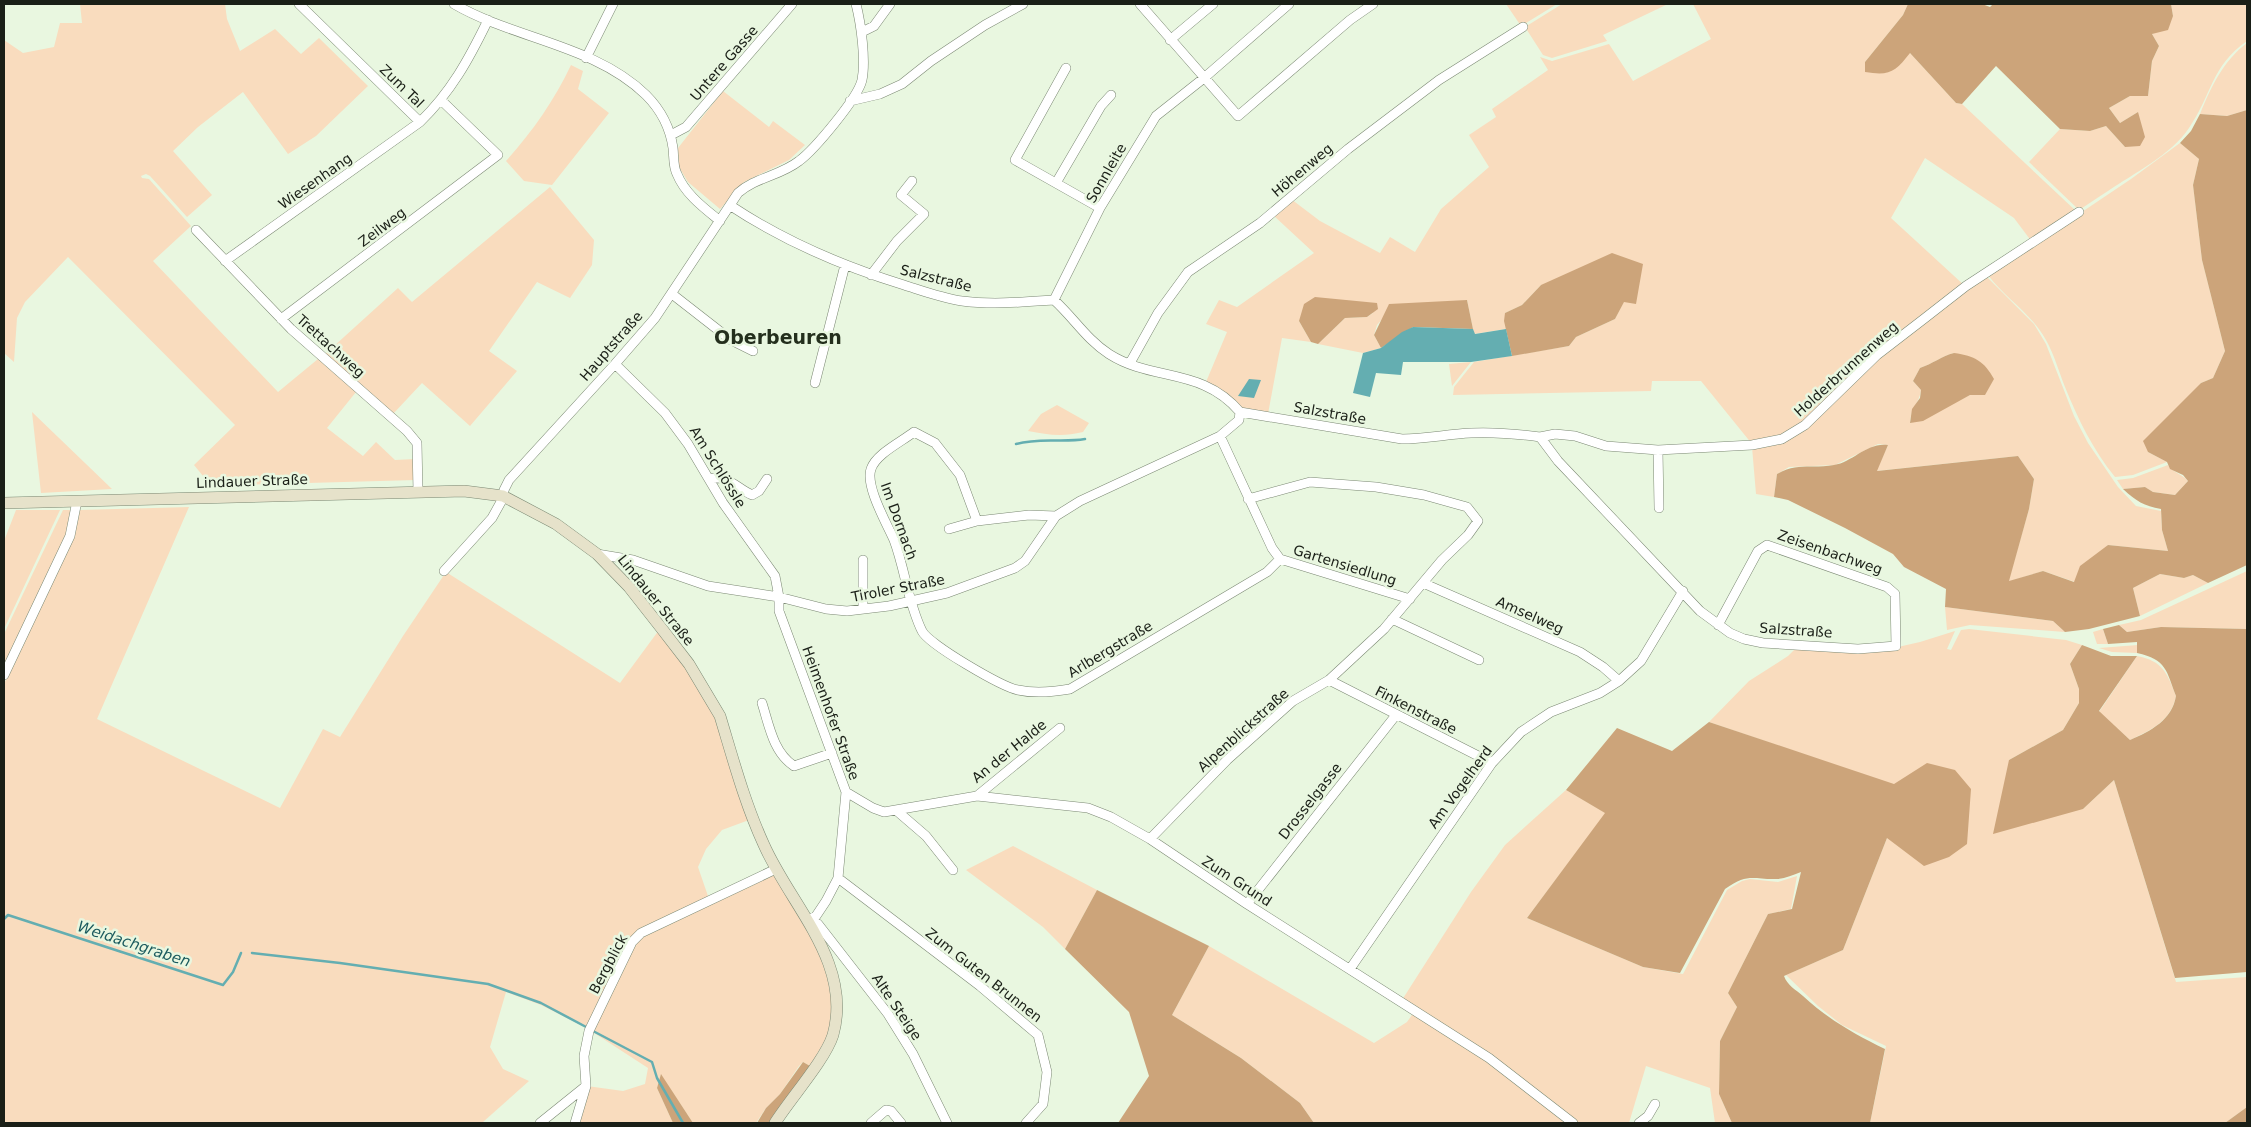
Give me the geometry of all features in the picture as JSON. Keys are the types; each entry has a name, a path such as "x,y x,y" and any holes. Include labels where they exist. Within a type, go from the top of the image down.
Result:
{"main road":[{"name":"Lindauer Straße","path":"4,503 464,491 503,496 556,524 597,554 630,587 712,701 720,716 754,820 776,869 807,920 830,965 837,991 837,1012 832,1036 825,1050 775,1123"}],"street":[{"name":"Zum Tal","path":"299,4 420,122 442,101 470,56 488,20"},
{"path":"454,4 488,20 586,58 629,82 646,96 668,124 676,172 684,188 720,221"},
{"path":"586,58 613,4"},
{"path":"779,4 789,7"},
{"name":"Hauptstraße","path":"444,571 492,518 510,480 615,364 672,294 738,194 749,184 799,161 826,134 850,101 862,81 862,32 856,4"},
{"path":"862,32 874,26 890,4"},
{"path":"850,101 880,94 902,84 931,60 985,24 1023,4"},
{"path":"1140,4 1238,116 1350,20 1373,4"},
{"path":"1170,40 1213,4"},
{"name":"Sonnleite","path":"1054,300 1100,208 1156,116 1204,78 1290,4"},
{"name":"Untere Gasse","path":"671,135 686,127 789,7"},
{"name":"Höhenweg","path":"1130,363 1158,313 1188,272 1260,223 1348,149 1439,80 1523,27"},
{"path":"1066,68 1015,160 1100,208"},
{"path":"1056,183 1101,106 1112,95"},
{"name":"Zeilweg","path":"281,319 498,155 442,101"},
{"name":"Wiesenhang","path":"225,261 420,122"},
{"path":"871,275 897,241 924,214 901,195 912,181"},
{"name":"Salzstraße","path":"730,206 784,238 871,275 964,301 1054,300"},
{"name":"Holderbrunnenweg","path":"1540,437 1555,434 1575,436 1606,446 1658,450 1752,445 1782,439 1805,425 1845,384 1898,338 1966,286 2079,212"},
{"name":"Trettachweg","path":"196,230 324,361 407,431 417,443 418,492"},
{"path":"815,383 845,265"},
{"path":"672,294 731,340 753,351"},
{"path":"1054,300 1072,317 1089,338 1109,354 1130,363 1210,386 1223,394 1240,412"},
{"name":"Am Schlössle","path":"615,364 665,413 688,444 722,503 775,576 779,597"},
{"name":"Salzstraße","path":"1240,412 1402,439 1425,439 1470,433 1522,434 1540,437 1558,461 1700,610 1718,625 1744,639 1763,643 1858,649 1896,646"},
{"name":"Tiroler Straße","path":"597,554 633,560 708,586 779,597 826,609 847,611 912,601 955,591 1015,568 1025,561 1056,516 1080,501 1220,436 1239,420 1240,412"},
{"name":"Im Dornach","path":"912,601 895,543 870,483 871,469 880,457 914,432 935,443 960,475 978,521"},
{"name":"Gartensiedlung","path":"1220,436 1248,499 1272,548 1280,559 1410,599"},
{"path":"1658,450 1659,508"},
{"path":"709,479 719,476 727,478 752,495 759,491 767,479"},
{"path":"1248,499 1310,482 1376,487 1424,495 1467,507 1478,522 1423,583"},
{"path":"4,675 70,536 77,501"},
{"path":"949,529 978,521 1029,515 1056,516"},
{"name":"Zeisenbachweg","path":"1718,625 1758,550 1767,545 1892,590 1895,594 1896,646"},
{"name":"Arlbergstraße","path":"912,601 922,633 935,644 1002,685 1017,690 1044,693 1070,689 1267,572 1280,559"},
{"path":"863,560 863,609"},
{"name":"Alpenblickstraße","path":"1150,839 1227,760 1292,701 1329,680 1392,619 1423,583"},
{"name":"Amselweg","path":"1423,583 1580,652 1620,681"},
{"name":"Am Vogelherd","path":"1350,969 1492,763 1521,732 1551,712 1600,692 1620,681 1641,661 1683,591"},
{"name":"Heimenhofer Straße","path":"779,597 779,611 846,792 838,878 816,916 807,920"},
{"path":"1392,619 1479,660"},
{"name":"Finkenstraße","path":"1329,680 1492,763"},
{"path":"762,703 776,745 785,760 794,766 832,754"},
{"name":"Drosselgasse","path":"1247,904 1396,715"},
{"name":"An der Halde","path":"976,796 1060,728"},
{"name":"Zum Grund","path":"846,792 873,808 884,812 976,796 1088,808 1111,817 1150,839 1247,904 1489,1058 1573,1123"},
{"path":"897,811 926,836 953,870"},
{"name":"Bergblick","path":"575,1123 586,1086 584,1056 590,1029 632,942 641,933 776,869"},
{"name":"Zum Guten Brunnen","path":"838,878 980,986 1038,1035 1047,1072 1043,1104 1026,1123"},
{"name":"Alte Steige","path":"807,920 818,924 888,1014 913,1054 947,1123"},
{"path":"540,1123 586,1086"},
{"path":"1639,1123 1648,1116 1655,1104"},
{"path":"871,1123 886,1110 891,1111 901,1123"}],"shaded area":[{"path":"80,4 225,4 227,19 240,51 275,29 301,54 319,38 368,86 316,136 288,154 243,92 198,127 173,151 212,195 187,217 150,176 146,174 141,176 142,178 149,179 191,226 153,261 278,392 318,359 356,392 327,428 363,456 376,442 395,460 415,459 416,480 205,486 203,476 194,465 235,425 68,257 25,302 17,318 14,362 4,353 4,40 23,53 54,47 60,23 82,23"},
{"path":"1506,4 1557,4 1521,26"},
{"path":"1562,4 1668,4 1603,35 1607,41 1552,58 1543,55 1525,27"},
{"path":"1693,4 1908,4 1903,15 1865,62 1910,53 1956,103 1962,104 2076,211 2032,242 2014,218 1925,158 1891,218 1965,286 1792,432 1752,444 1701,381 1652,381 1651,391 1453,395 1454,387 1474,362 1569,346 1576,337 1615,319 1624,301 1541,285 1522,305 1505,313 1506,329 1474,334 1467,300 1384,317 1377,325 1374,335 1381,348 1363,353 1318,344 1345,318 1367,317 1373,313 1299,321 1311,342 1282,338 1268,414 1241,410 1224,393 1206,382 1227,332 1206,324 1219,300 1237,307 1314,253 1273,215 1291,199 1320,221 1380,253 1390,237 1415,252 1441,209 1489,167 1469,135 1496,117 1492,109 1548,70 1540,57 1552,61 1609,44 1633,81 1711,39"},
{"path":"1908,4 1982,4 1990,7 1993,4 2171,4 2173,16 2168,30 2152,34 2159,46 2152,61 2148,96 2130,96 2109,108 2120,123 2138,112 2145,137 2140,146 2125,147 2106,126 2090,131 2060,129 1996,66 1962,104 1956,103 1910,53 1900,65 1891,71 1886,73 1865,72 1865,62 1903,15"},
{"path":"2171,4 2247,4 2247,41 2226,60 2197,116 2182,137 2152,163 2079,210 2029,162 2060,129 2090,131 2106,126 2125,147 2138,112 2120,123 2109,108 2130,96 2148,96 2152,61 2159,46 2152,34 2173,16"},
{"path":"2247,43 2247,110 2227,116 2200,114 2213,84 2224,66"},
{"path":"571,65 583,71 578,89 609,113 552,185 524,181 506,161 542,116"},
{"path":"723,91 769,127 773,121 805,145 789,160 744,182 720,209 688,182 679,167 678,148"},
{"path":"2247,110 2247,565 2208,583 2193,575 2184,578 2160,574 2133,588 2140,616 2089,629 2065,632 2053,621 1945,607 1946,589 1904,567 1893,554 1788,500 1774,497 1777,474 1792,468 1841,463 1873,446 1888,445 1877,471 2018,456 2034,479 2029,509 2009,581 2043,571 2074,582 2080,566 2108,545 2168,551 2162,530 2161,509 2140,502 2123,489 2145,487 2153,492 2175,495 2188,481 2183,475 2170,469 2167,462 2148,452 2143,441 2201,383 2213,378 2225,351 2202,260 2193,185 2199,159 2180,143 2191,131 2200,114 2227,116"},
{"path":"2180,143 2199,159 2193,185 2202,260 2225,351 2213,378 2201,383 2148,452 2167,462 2133,475 2115,477 2093,445 2081,422 2054,357 2040,330 1988,275 2131,179"},
{"path":"550,187 594,240 592,265 570,298 537,282 489,351 517,371 470,426 422,383 393,414 323,356 398,288 412,302"},
{"path":"1612,253 1643,264 1636,304 1624,302 1615,319 1576,337 1569,346 1512,356 1504,321 1505,313 1522,305 1541,285"},
{"path":"1986,276 2034,324 2046,344 2074,416 2088,443 2118,487 2136,506 2161,511 2162,530 2168,551 2108,545 2075,582 2043,571 2008,582 2029,509 2034,479 2018,456 1876,471 1888,445 1878,444 1835,465 1789,467 1777,474 1774,497 1756,494 1752,447 1782,440 1877,356","holes":["1954,353 1985,395 1970,395 1910,423 1921,390 1913,381 1920,368 1950,354"]},
{"path":"1315,297 1377,303 1378,309 1367,317 1345,318 1318,344 1311,342 1299,321 1304,304"},
{"path":"1467,300 1473,329 1413,327 1381,348 1374,335 1389,304"},
{"path":"1954,353 1978,360 1990,373 1994,379 1985,395 1970,395 1923,421 1910,423 1912,409 1920,398 1921,390 1913,381 1920,368"},
{"path":"1471,362 1452,386 1449,364"},
{"path":"1057,405 1089,423 1083,432 1055,435 1028,431 1041,414"},
{"path":"32,412 112,489 41,493"},
{"path":"2168,465 2188,481 2175,495 2153,492 2145,487 2123,489 2117,480 2133,478"},
{"path":"189,507 97,719 280,808 323,729 340,737 403,636 446,572 620,683 659,630 685,666 717,718 749,820 722,830 706,849 698,867 709,899 640,932 589,1029 541,1005 506,992 490,1047 503,1069 529,1081 484,1123 4,1123 4,684 73,536 80,510"},
{"path":"16,510 60,510 4,629 4,541"},
{"path":"63,510 74,510 68,535 4,670 4,634"},
{"path":"2247,571 2247,629 2161,627 2127,632 2119,625 2141,620"},
{"path":"2160,574 2184,578 2193,575 2208,583 2140,616 2133,588"},
{"path":"1945,607 2053,621 2065,632 1970,625 1947,630"},
{"path":"2119,625 2127,632 2161,627 2247,629 2247,972 2175,978 2114,780 2083,809 1993,834 2009,760 2063,730 2079,703 2079,689 2070,664 2082,645 2111,656 2137,656 2099,711 2130,740 2159,724 2170,712 2176,696 2164,667 2154,659 2137,653 2137,642 2108,644 2103,629"},
{"path":"1969,629 2066,640 2082,645 2070,664 2079,689 2079,703 2063,730 2009,760 2083,809 2114,780 2176,982 2247,977 2247,1107 2225,1123 1870,1123 1886,1046 1842,1025 1818,1006 1786,975 1843,950 1887,838 1894,785 1709,722 1749,681 1788,656 1798,646 1889,649 1955,631 1947,649 1951,650 1961,630"},
{"path":"2103,629 2108,644 2097,644 2093,632"},
{"path":"2138,645 2137,653 2112,652 2099,648"},
{"path":"2137,656 2153,661 2163,669 2176,696 2170,712 2159,724 2130,740 2099,712"},
{"path":"1709,722 1894,784 1927,763 1955,770 1971,789 1967,844 1949,857 1924,866 1887,838 1843,950 1784,976 1792,987 1822,1012 1852,1032 1885,1049 1870,1123 1732,1123 1719,1094 1720,1041 1737,1007 1728,993 1768,914 1792,909 1801,872 1778,879 1751,878 1740,880 1725,889 1680,973 1643,967 1527,918 1605,813 1566,790 1617,728 1672,751"},
{"path":"1566,790 1606,813 1527,918 1643,967 1683,974 1727,890 1742,881 1750,879 1778,882 1797,876 1791,909 1768,914 1728,993 1737,1007 1720,1041 1719,1094 1732,1123 1715,1123 1710,1088 1646,1066 1629,1123 1576,1123 1402,1000 1471,892 1505,845"},
{"path":"1013,846 1097,890 1065,949 1043,927 966,870"},
{"path":"774,872 827,966 833,992 829,1034 810,1066 803,1062 799,1066 780,1094 766,1108 756,1123 693,1123 661,1075 657,1088 673,1123 577,1123 587,1086 623,1091 645,1084 648,1068 591,1031 627,955 642,935"},
{"path":"1097,890 1209,946 1172,1015 1241,1058 1300,1103 1314,1123 1118,1123 1149,1076 1129,1012 1065,949"},
{"path":"1209,946 1374,1043 1407,1022 1414,1012 1488,1060 1570,1123 1314,1123 1300,1103 1241,1058 1172,1015"},
{"path":"803,1062 810,1066 771,1123 757,1123 766,1108 780,1094"},
{"path":"661,1074 693,1123 673,1123 657,1088"},
{"path":"2247,1107 2247,1123 2225,1123"}],"water":[{"path":"1413,327 1473,329 1475,334 1506,329 1512,356 1471,362 1403,362 1401,375 1376,373 1370,397 1353,393 1363,353 1381,348 1402,332"},
{"path":"1249,379 1261,380 1254,398 1238,396"}],"waterway":[{"path":"1016,444 1034,441 1085,439"},
{"name":"Weidachgraben","path":"4,919 8,915 223,985 233,972 241,953"},
{"path":"252,953 340,963 488,984 541,1003 588,1028"},
{"path":"593,1031 652,1062 657,1078 683,1123"}],"district":[{"name":"Oberbeuren","path":"778,337"}]}
